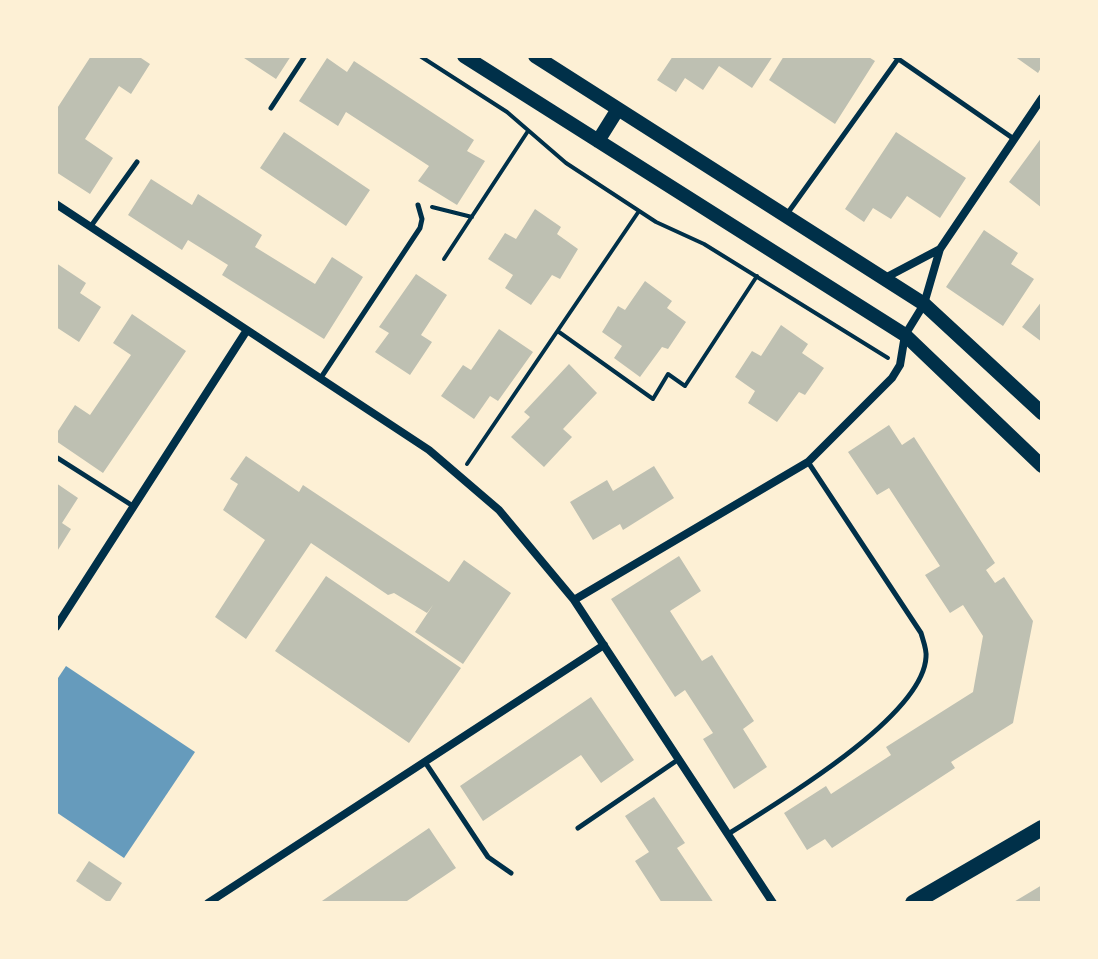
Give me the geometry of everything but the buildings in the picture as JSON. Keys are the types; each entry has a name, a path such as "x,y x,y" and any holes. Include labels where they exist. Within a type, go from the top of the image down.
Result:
{"main road":[{"path":"464,56 905,335 1042,466"},
{"path":"535,56 924,304 1042,413"},
{"path":"598,141 618,109"},
{"path":"913,903 1042,828"}],"street":[{"path":"574,600 808,462 900,365 905,335 924,304 940,249 1042,98"},
{"path":"56,204 460,474 526,538 574,600 773,903"},
{"path":"885,278 940,249"},
{"path":"56,627 247,330"},
{"path":"208,903 604,645"}],"lane":[{"path":"271,108 305,56"},
{"path":"787,215 896,57 1014,139"},
{"path":"90,227 137,162"},
{"path":"320,379 420,228 422,219 418,205"},
{"path":"56,457 133,507"},
{"path":"728,834 872,738 918,678 926,657 921,633 808,462"},
{"path":"578,828 679,759"},
{"path":"425,762 488,857 511,873"}],"path":[{"path":"420,56 507,112 566,163 639,211 757,276 900,365"},
{"path":"444,259 528,131"},
{"path":"418,205 450,209 472,217"},
{"path":"460,474 639,211"},
{"path":"559,332 653,399 668,374 685,386 757,276"}],"water":[{"path":"66,666 195,752 124,858 56,812 56,681"}]}
